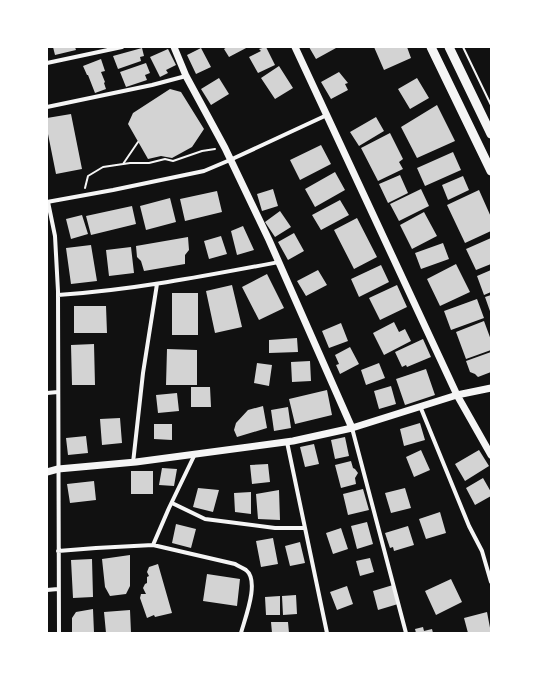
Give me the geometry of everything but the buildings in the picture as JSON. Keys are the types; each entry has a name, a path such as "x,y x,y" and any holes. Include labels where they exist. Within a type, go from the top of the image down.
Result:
{"main road":[{"path":"430,47 491,171"},
{"path":"449,47 491,134"}],"street":[{"path":"47,63 122,47"},
{"path":"174,47 186,76 224,148 279,262 352,428 406,633"},
{"path":"295,47 457,395 491,455"},
{"path":"47,107 152,85 186,76"},
{"path":"59,633 58,295 55,236 47,202 204,171 327,115"},
{"path":"58,295 99,293 184,280 279,262"},
{"path":"133,462 143,373 157,284"},
{"path":"47,472 58,469 133,462 287,442 352,428 457,395 491,388"},
{"path":"47,393 58,392"},
{"path":"420,406 469,526 482,551 491,582"},
{"path":"287,442 328,633"},
{"path":"153,545 195,454"},
{"path":"172,502 205,519 274,528 305,528"},
{"path":"58,551 153,545 235,564 246,570 252,579 252,588 241,633"},
{"path":"47,590 58,589"}],"path":[{"path":"463,47 491,105"},
{"path":"123,164 138,142"},
{"path":"84,195 88,176 103,167 123,164 149,163 165,159 173,161 202,150 224,148"}]}
